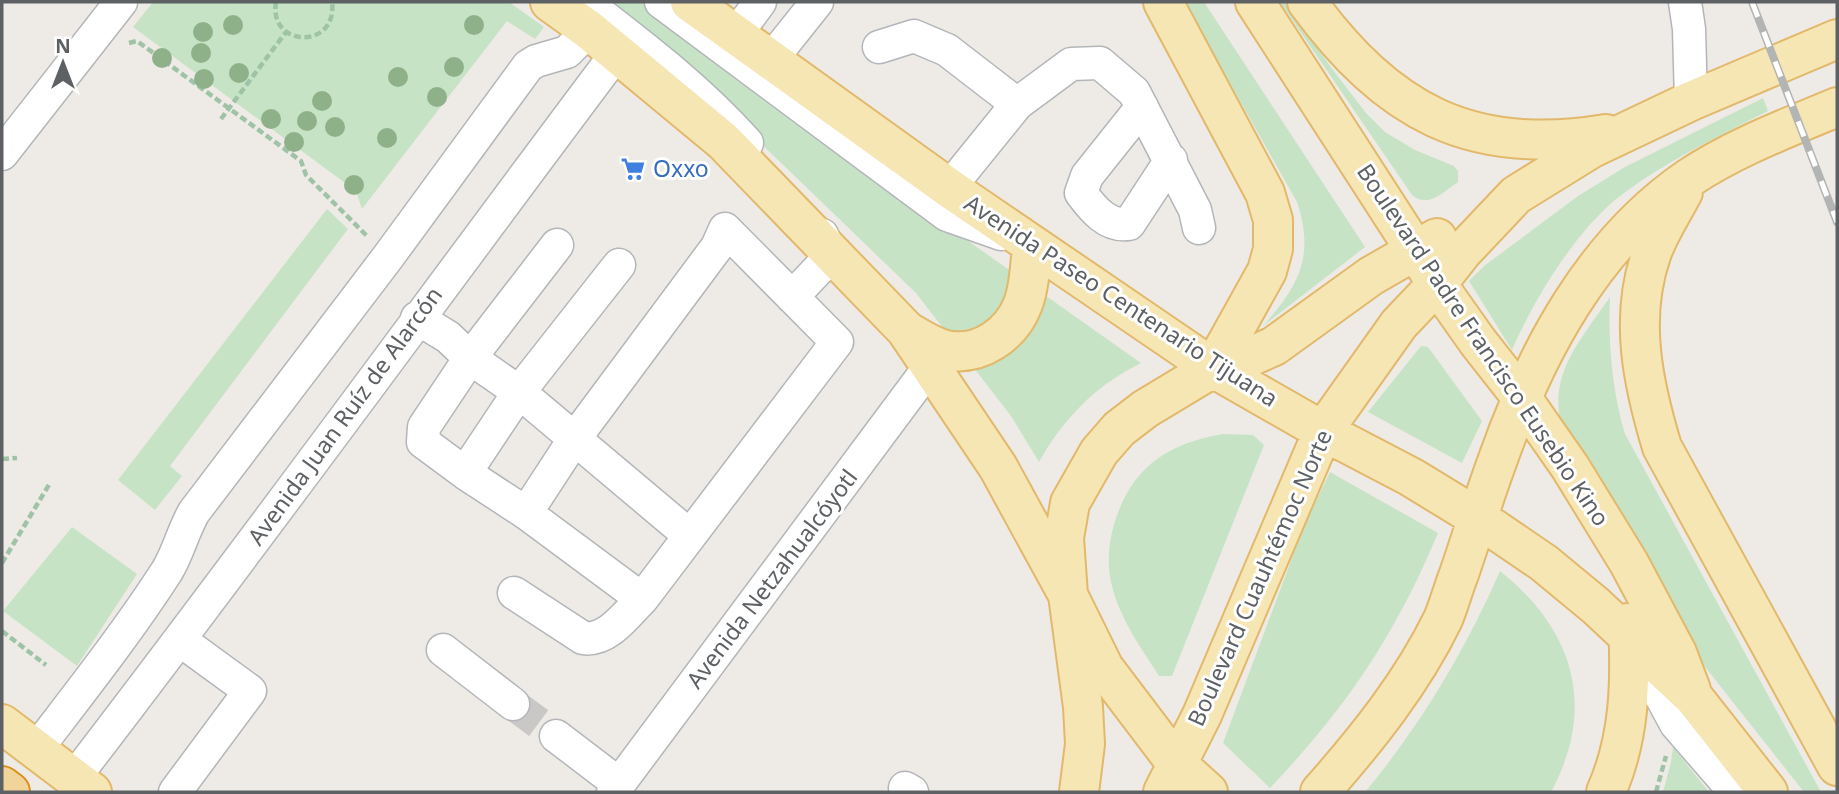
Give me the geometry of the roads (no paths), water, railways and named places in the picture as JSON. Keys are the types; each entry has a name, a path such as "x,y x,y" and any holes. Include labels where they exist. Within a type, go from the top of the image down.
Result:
{"highway":[{"path":"2,786 10,792"}],"main road":[{"path":"550,2 597,29 723,141 906,330 998,467 1068,595 1104,668 1170,778 1208,792"},
{"name":"Avenida Paseo Centenario Tijuana","path":"690,2 949,188 1213,368 1323,431 1372,454 1478,518 1563,578 1694,698 1768,792"},
{"path":"1163,2 1265,193 1273,220 1273,249 1267,271 1213,368"},
{"name":"Boulevard Padre Francisco Eusebio Kino","path":"1255,2 1437,284 1522,398 1618,545 1676,653 1694,698"},
{"path":"1307,2 1349,54 1376,80 1402,100 1432,117 1463,129 1525,139 1557,140 1629,130"},
{"name":"Boulevard Cuauhtémoc Norte","path":"1170,778 1231,651 1323,431 1399,324 1464,251 1516,195 1572,160 1691,101 1837,39"},
{"path":"1320,792 1359,748 1401,690 1443,619 1522,398 1557,327 1602,261 1658,202 1690,178 1747,146 1837,107"},
{"path":"1690,178 1651,254 1643,284 1640,329 1645,389 1662,447 1837,766"},
{"path":"1079,792 1084,744 1083,707 1068,595 1065,538 1070,503 1099,452 1119,429 1145,409 1213,368 1274,346 1360,284 1416,249 1516,195"},
{"path":"906,330 945,350 964,352 978,349 993,341 1005,331 1022,305 1030,274 1032,245"},
{"path":"1606,792 1625,738 1628,703 1627,593 1618,545"},
{"path":"2,724 83,785"}],"street":[{"path":"2,154 121,2"},
{"path":"661,2 947,215 1032,245"},
{"path":"736,36 760,2"},
{"path":"770,61 817,2"},
{"path":"1685,2 1689,29 1691,101"},
{"path":"36,750 169,568 194,512 388,257 528,66 536,61 567,52 597,29 666,64 724,118 813,217 832,255 792,297"},
{"name":"Avenida Juan Ruíz de Alarcón","path":"83,785 180,640 417,318 597,29"},
{"path":"879,47 914,36 936,45 947,50 1017,104"},
{"path":"949,188 1017,104 1071,64 1100,63 1134,92 1195,209 1199,228"},
{"path":"1142,107 1087,176 1081,193 1094,210 1118,225 1129,224 1171,160"},
{"path":"514,593 570,631 589,639 600,637 642,599 837,342 725,229 717,247 575,438 526,513"},
{"path":"557,245 470,358 424,427 423,442 526,513 642,599"},
{"path":"465,473 519,392 619,265"},
{"path":"417,318 448,337 470,358 519,392 689,535"},
{"name":"Avenida Netzahualcóyotl","path":"616,788 931,365"},
{"path":"1629,637 1676,724 1735,792"},
{"path":"175,792 250,691 180,640"},
{"path":"443,650 513,704"},
{"path":"556,736 616,788"}],"tunnel":[{"path":"513,704 556,736"}],"railway":[{"path":"1752,2 1837,222"}],"place":[{"name":"Oxxo","path":"633,169"}]}
